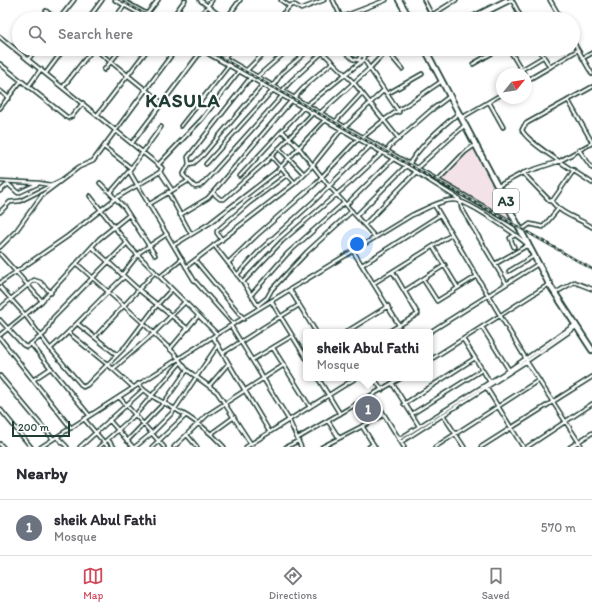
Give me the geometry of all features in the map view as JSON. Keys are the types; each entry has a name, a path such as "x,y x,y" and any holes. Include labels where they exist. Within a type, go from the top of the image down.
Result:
{"highway":[{"path":"401,0 407,12"},
{"name":"A3","path":"430,56 500,186 529,246 550,284 592,350"},
{"name":"A3","path":"430,56 550,284 557,292 576,325 592,347"}],"street":[{"path":"65,12 74,0"},
{"path":"93,12 102,0"},
{"path":"115,0 136,12"},
{"path":"122,0 139,12"},
{"path":"128,4 130,0"},
{"path":"150,12 158,0"},
{"path":"176,12 185,0"},
{"path":"200,0 215,12"},
{"path":"203,12 212,0"},
{"path":"230,12 239,0"},
{"path":"281,0 289,6"},
{"path":"284,12 293,4 301,9 324,0"},
{"path":"333,0 339,12"},
{"path":"357,12 386,0"},
{"path":"424,0 430,12"},
{"path":"437,12 456,0"},
{"path":"482,12 506,0"},
{"path":"487,12 512,0 518,12"},
{"path":"550,0 557,12"},
{"path":"120,12 125,6"},
{"path":"0,36 12,46"},
{"path":"580,53 592,74"},
{"path":"583,58 592,53"},
{"path":"23,56 159,164 162,168 160,172 172,190"},
{"path":"28,60 31,56"},
{"path":"46,73 59,56"},
{"path":"63,87 88,56"},
{"path":"103,56 162,103"},
{"path":"104,70 116,56"},
{"path":"98,114 143,56"},
{"path":"0,247 16,231 40,198 79,167 93,161 171,56"},
{"path":"132,143 197,56"},
{"path":"214,56 324,121 416,172 515,235 529,246 495,264"},
{"path":"221,56 521,228 530,224 543,227 558,209"},
{"path":"246,71 261,56"},
{"path":"257,77 281,56"},
{"path":"273,86 282,73 302,56"},
{"path":"282,91 319,56"},
{"path":"327,56 354,83 399,139"},
{"path":"350,56 353,59 362,60 399,112"},
{"path":"362,60 363,56"},
{"path":"307,106 362,60 363,56"},
{"path":"320,113 382,56"},
{"path":"392,56 402,69"},
{"path":"472,64 486,56"},
{"path":"513,56 520,68"},
{"path":"532,76 568,56"},
{"path":"524,68 543,57 550,67"},
{"path":"294,98 307,84 333,62"},
{"path":"0,64 68,118 72,116 83,103"},
{"path":"181,126 229,65"},
{"path":"28,86 41,69"},
{"path":"159,164 202,119 239,71"},
{"path":"387,94 422,74"},
{"path":"189,164 187,158 189,154 251,77"},
{"path":"0,108 21,81"},
{"path":"363,137 384,120 399,112 442,81"},
{"path":"263,84 202,155 194,163 189,164 183,173 188,181 195,187 200,186 282,96"},
{"path":"592,87 522,128 526,137 592,183"},
{"path":"206,164 273,90"},
{"path":"345,127 369,102 384,90"},
{"path":"0,91 9,98"},
{"path":"335,122 362,93"},
{"path":"387,151 435,107 451,96"},
{"path":"409,164 415,155 441,128 461,115 496,98"},
{"path":"500,186 523,173 560,160 592,142 568,100"},
{"path":"180,215 205,201 213,193 290,101"},
{"path":"489,102 503,127"},
{"path":"240,176 303,108"},
{"path":"213,193 220,199 224,199 290,138 312,114"},
{"path":"174,245 210,223 282,167 324,121"},
{"path":"417,168 466,124"},
{"path":"110,193 129,172 161,127"},
{"path":"186,267 295,183 313,165 341,130"},
{"path":"282,131 300,149 329,186 375,237"},
{"path":"228,263 322,177 358,139"},
{"path":"438,180 465,152 476,144"},
{"path":"237,275 261,249 370,146"},
{"path":"104,147 131,168"},
{"path":"279,148 304,174"},
{"path":"579,150 592,168"},
{"path":"243,282 282,241 382,153"},
{"path":"271,156 295,183"},
{"path":"251,295 293,247 345,204 393,159"},
{"path":"356,216 406,166"},
{"path":"551,201 574,170"},
{"path":"129,172 194,280 232,325 240,341 289,420 302,447"},
{"path":"0,283 74,231 116,198 160,172"},
{"path":"364,224 416,172"},
{"path":"523,173 558,209 592,227"},
{"path":"222,240 217,233 218,231 249,203 288,174"},
{"path":"0,180 40,183 50,186"},
{"path":"0,212 10,202 20,201 62,180"},
{"path":"148,205 188,181"},
{"path":"0,191 8,184 18,193 40,183"},
{"path":"100,183 116,198 129,215 155,255"},
{"path":"168,192 191,234"},
{"path":"90,196 138,255 217,334"},
{"path":"259,306 290,290 412,215 446,201 459,201 465,203"},
{"path":"459,201 462,209 506,283"},
{"path":"435,206 526,360 582,447"},
{"path":"41,447 132,387 213,336 244,319 267,298 272,289 307,252 352,211"},
{"path":"71,428 0,336 26,316 51,293 92,247 114,226 129,215"},
{"path":"362,265 440,216"},
{"path":"50,349 70,333 123,276 138,255 149,245 167,234"},
{"path":"374,283 451,235"},
{"path":"514,247 510,238 515,235"},
{"path":"0,320 26,347 31,344 48,330 53,318 127,243"},
{"path":"214,245 243,282 259,306"},
{"path":"92,247 139,290 188,329"},
{"path":"433,247 458,288"},
{"path":"353,251 399,325"},
{"path":"0,254 42,301"},
{"path":"509,271 535,256"},
{"path":"160,277 182,259"},
{"path":"195,260 244,319"},
{"path":"433,330 539,263"},
{"path":"77,264 124,307 144,323 153,334 170,349 187,370 209,386 225,403 251,444"},
{"path":"404,291 445,265"},
{"path":"95,337 156,272"},
{"path":"393,272 418,314 393,329"},
{"path":"423,279 437,301 477,276"},
{"path":"0,308 27,286 37,280 51,293"},
{"path":"557,292 574,282 592,290"},
{"path":"433,358 550,284"},
{"path":"0,287 26,316 50,349 83,387 108,365 172,289"},
{"path":"290,290 314,329"},
{"path":"271,301 303,352"},
{"path":"113,368 153,334 185,302"},
{"path":"223,354 240,341 299,305"},
{"path":"352,329 388,306"},
{"path":"170,349 198,316"},
{"path":"78,324 117,355"},
{"path":"400,440 443,415 486,387 576,325"},
{"path":"482,327 508,370"},
{"path":"70,333 113,368 132,387"},
{"path":"213,336 269,432"},
{"path":"252,360 292,336"},
{"path":"463,339 490,382"},
{"path":"31,344 89,415"},
{"path":"109,420 134,447 152,433 174,408 218,345"},
{"path":"273,348 310,407"},
{"path":"404,404 475,358"},
{"path":"400,440 419,426 526,360"},
{"path":"99,447 119,431 136,414 152,397 180,362"},
{"path":"209,386 228,364"},
{"path":"174,447 207,415 284,365"},
{"path":"33,380 51,368"},
{"path":"128,441 164,404 187,370"},
{"path":"412,414 482,370"},
{"path":"0,376 53,439"},
{"path":"481,447 592,377"},
{"path":"435,447 456,435 539,380"},
{"path":"320,381 340,414"},
{"path":"246,447 351,381"},
{"path":"376,381 382,390"},
{"path":"286,447 396,381"},
{"path":"392,383 419,426"},
{"path":"138,384 152,397 174,408 212,433 224,447"},
{"path":"486,387 523,447"},
{"path":"80,447 144,390"},
{"path":"372,395 404,447"},
{"path":"119,397 136,414 164,447"},
{"path":"527,447 592,404"},
{"path":"0,409 31,447"},
{"path":"323,447 384,415"},
{"path":"443,415 464,447"},
{"path":"152,447 185,416"},
{"path":"212,433 234,417"},
{"path":"84,419 108,447"},
{"path":"328,421 338,438"},
{"path":"362,426 374,446 369,447"},
{"path":"570,447 592,433"},
{"path":"187,434 197,447"},
{"path":"57,437 67,447"},
{"path":"108,440 114,447"},
{"path":"0,444 3,447"}],"shaded area":[{"path":"470,148 476,149 492,185 510,219 438,180"}],"railway":[{"path":"120,0 141,12"},
{"path":"218,56 592,269"}],"place":[{"name":"sheik Abul Fathi","path":"368,409"}],"district":[{"name":"KASULA","path":"183,100"}]}
